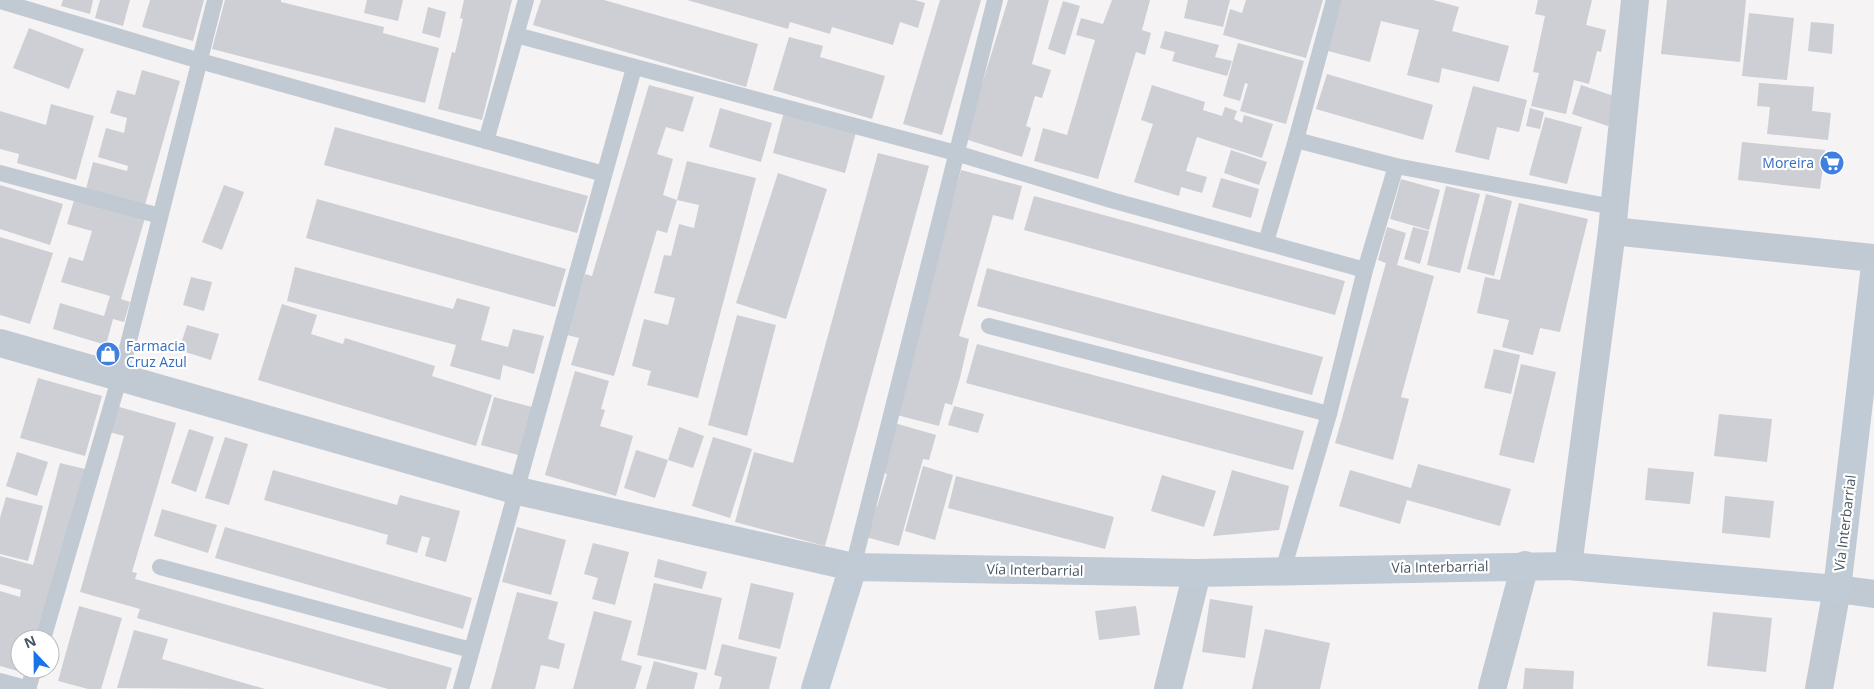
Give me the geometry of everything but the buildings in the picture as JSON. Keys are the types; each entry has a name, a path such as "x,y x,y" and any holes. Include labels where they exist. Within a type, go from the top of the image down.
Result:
{"main road":[{"name":"Vía Interbarrial","path":"853,567 1197,573 1525,565 1568,566 1837,590 1874,274"},
{"path":"815,689 853,567"}],"street":[{"path":"1568,566 1612,219 1635,0"},
{"path":"1612,219 1874,258"},
{"path":"0,343 518,491 853,567"},
{"path":"1492,689 1525,565"},
{"path":"1168,689 1197,573"},
{"path":"1819,689 1837,590 1874,594"}],"lane":[{"path":"46,629 120,376 215,0"},
{"path":"486,141 526,0"},
{"path":"853,567 995,0"},
{"path":"1266,242 1334,0"},
{"path":"0,1 200,61 604,174"},
{"path":"516,35 956,153 1112,200 1365,270"},
{"path":"461,689 518,491 634,68"},
{"path":"1296,140 1612,219"},
{"path":"1283,570 1329,414 1365,270 1396,166"},
{"path":"0,172 160,216"},
{"path":"989,326 1329,414"},
{"path":"160,567 471,650"},
{"path":"0,681 28,689"}],"place":[{"name":"Moreira","path":"1832,163"},
{"name":"Farmacia Cruz Azul","path":"108,354"}]}
